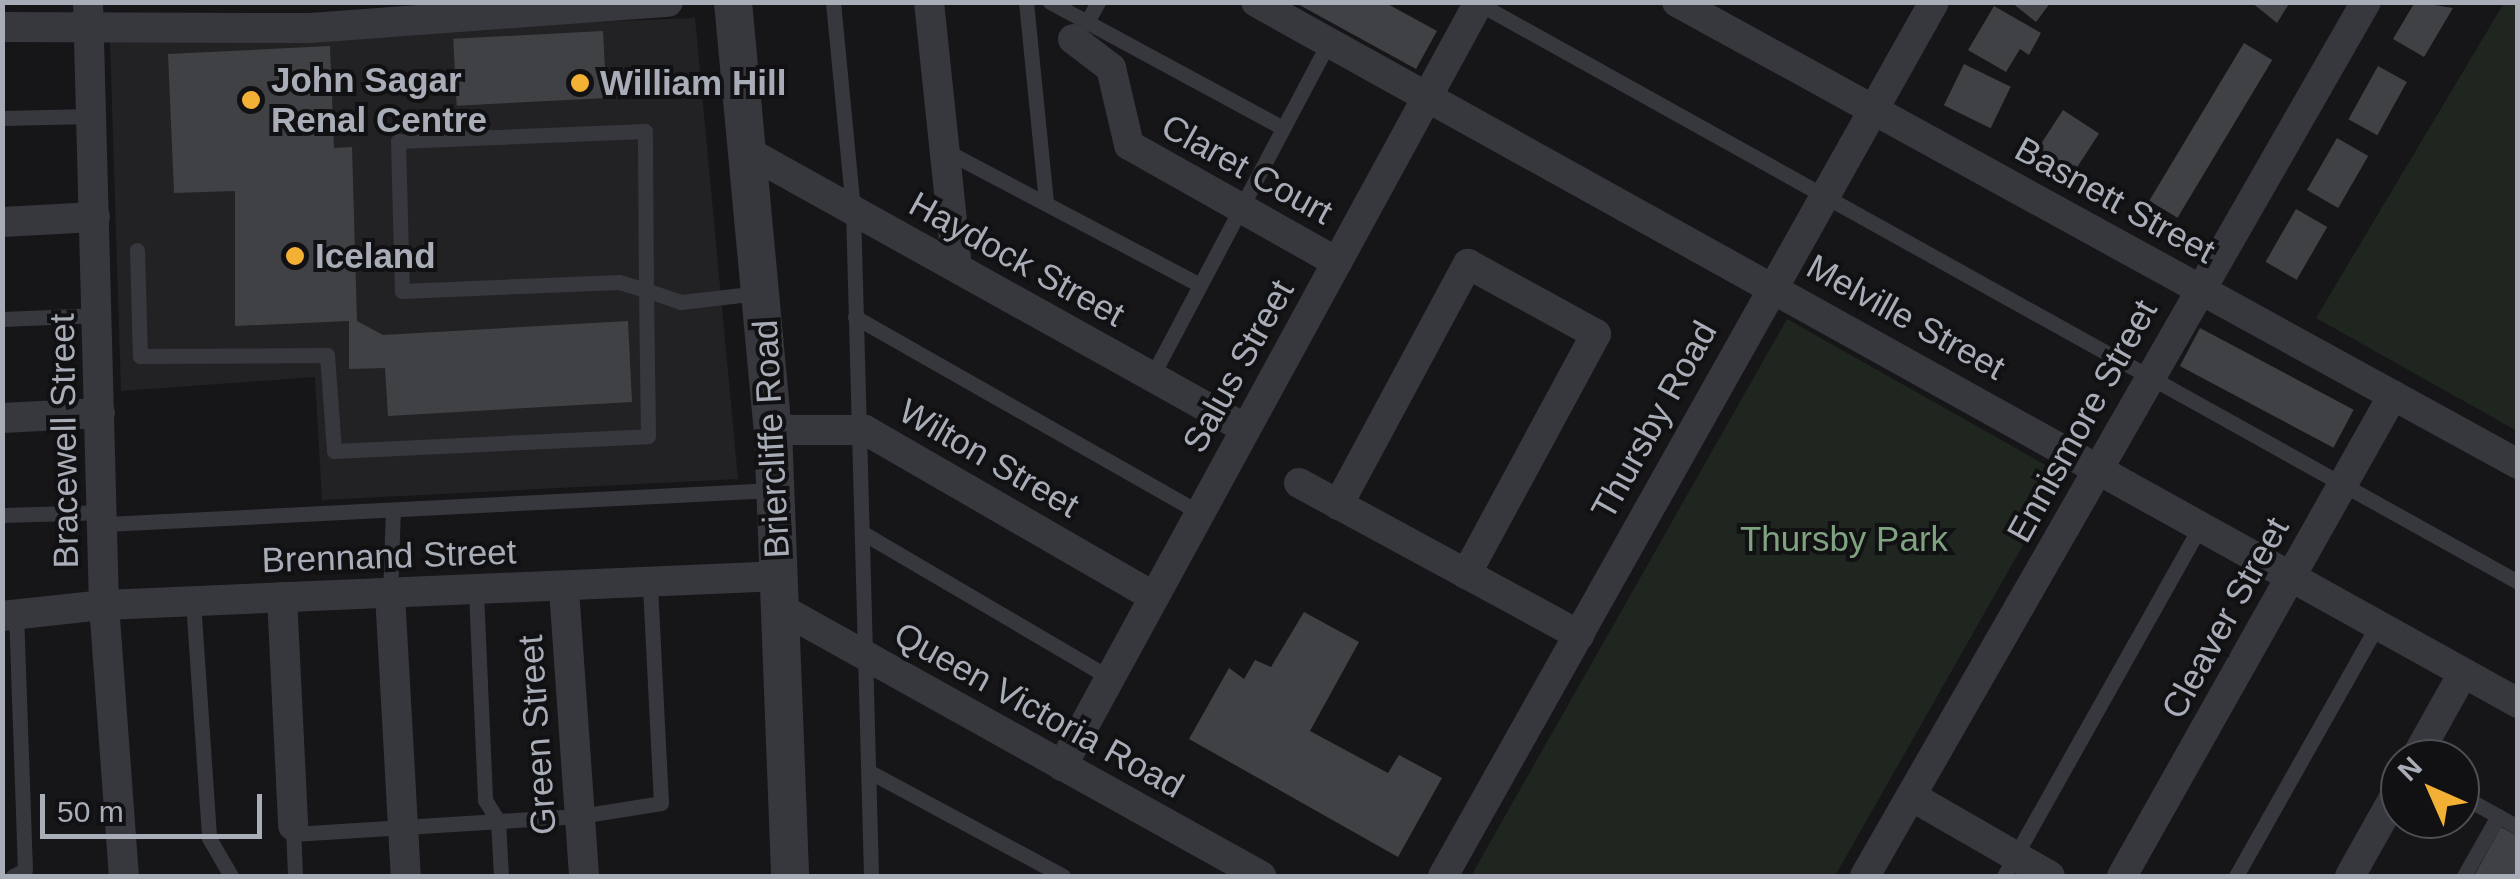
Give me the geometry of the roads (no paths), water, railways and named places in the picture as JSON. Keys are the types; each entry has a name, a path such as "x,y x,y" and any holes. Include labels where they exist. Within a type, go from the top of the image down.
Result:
{"street":[{"path":"2,27 89,15 310,15 668,2"},
{"name":"Briercliffe Road","path":"733,2 752,154 773,430 790,876"},
{"path":"928,2 956,268"},
{"name":"Melville Street","path":"1256,2 2101,466 2518,703"},
{"name":"Basnett Street","path":"1677,2 2518,464"},
{"name":"Thursby Road","path":"1442,876 1934,2"},
{"name":"Ennismore Street","path":"1865,876 2101,466 2148,376 2366,2"},
{"name":"Salus Street","path":"1062,766 1478,3"},
{"name":"Bracewell Street","path":"89,15 106,518 104,604 124,876"},
{"name":"Claret Court","path":"1080,31 1119,84 1120,125 1129,145 1337,262"},
{"name":"Haydock Street","path":"752,154 1246,429"},
{"path":"2,222 95,217"},
{"path":"1338,505 1468,264 1596,334 1466,574"},
{"name":"Cleaver Street","path":"2122,876 2393,395"},
{"path":"2,418 100,413"},
{"name":"Wilton Street","path":"773,430 858,430 1154,597"},
{"path":"1299,484 1578,635"},
{"name":"Brennand Street","path":"9,615 104,604 650,583 779,592"},
{"name":"Green Street","path":"564,588 584,876"},
{"name":"Queen Victoria Road","path":"779,592 868,658 1261,876"},
{"path":"390,594 406,876"},
{"path":"282,596 293,830"},
{"path":"2426,739 2463,673"},
{"path":"1911,796 2010,866 2050,876"},
{"path":"2350,876 2380,822"}],"lane":[{"path":"833,2 853,210 871,876"},
{"path":"1026,2 1046,204"},
{"path":"1050,2 1080,31 1284,128"},
{"path":"1080,31 1098,2"},
{"path":"1478,3 2518,582"},
{"path":"1152,376 1328,43"},
{"path":"2,118 92,116"},
{"path":"137,250 140,356 326,355 334,452 648,436 646,290 645,131 398,141 402,291 619,282 646,290 681,302 763,292"},
{"path":"944,150 1200,286"},
{"path":"2,319 100,315"},
{"path":"855,317 1200,513"},
{"path":"2,515 106,518 393,510 775,490"},
{"path":"390,594 393,510"},
{"path":"2010,866 2202,524"},
{"path":"863,534 1110,678"},
{"path":"295,876 293,830 403,828 580,816 660,803 650,583"},
{"path":"476,592 486,800 498,822 502,876"},
{"path":"193,601 209,838 232,876"},
{"path":"9,615 10,705 25,870 13,876"},
{"path":"2236,876 2378,624"},
{"path":"870,772 1063,876"},
{"path":"2480,806 2518,826"},
{"path":"2464,876 2498,816"}],"place":[{"name":"William Hill","path":"580,83"},
{"name":"John Sagar Renal Centre","path":"251,100"},
{"name":"Iceland","path":"295,256"}],"park label":[{"name":"Thursby Park","path":"1844,539"}]}
